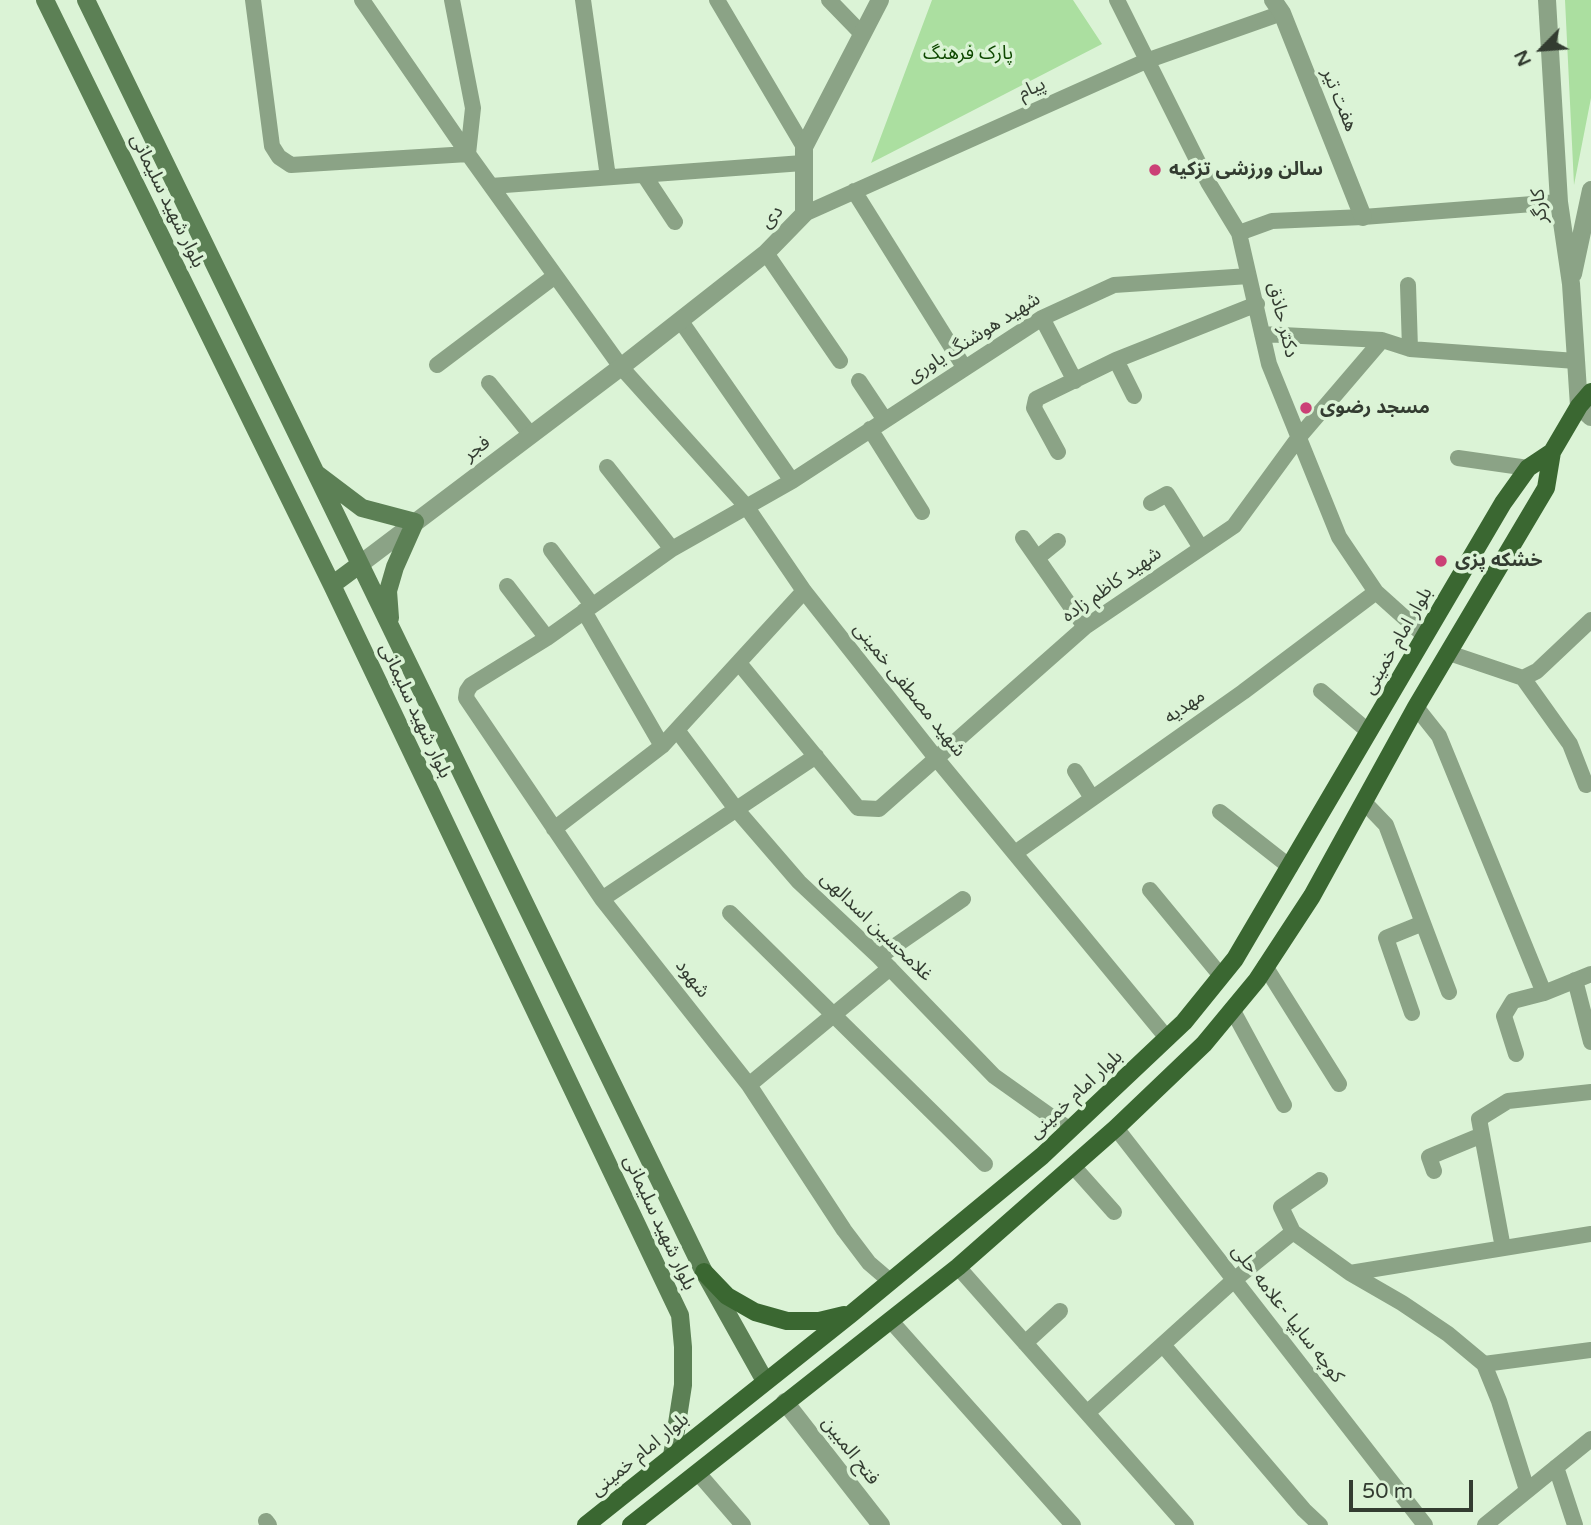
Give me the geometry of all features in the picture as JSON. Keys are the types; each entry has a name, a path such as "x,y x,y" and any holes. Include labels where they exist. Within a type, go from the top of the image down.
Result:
{"main road":[{"name":"بلوار شهید سلیمانی","path":"46,0 332,585 680,1315 683,1385 672,1456"},
{"name":"بلوار شهید سلیمانی","path":"86,0 704,1272 765,1381"},
{"path":"631,1525 958,1266 1116,1128 1204,1044 1265,966 1312,896 1416,707 1546,488 1552,453 1585,412 1591,392"},
{"name":"بلوار امام خمینی","path":"586,1525 890,1282 1070,1130 1184,1021 1235,959 1503,503 1528,468 1552,453"},
{"path":"314,472 362,508 415,522 395,567 388,591 392,632"},
{"path":"332,585 359,565"},
{"path":"704,1272 727,1296 755,1312 787,1321 819,1321 851,1314"},
{"path":"765,1381 785,1402"}],"street":[{"path":"253,0 272,146 279,157 292,165 468,154 473,108 452,0"},
{"name":"شهید مصطفی خمینی","path":"362,0 468,154 621,367 746,506 804,591 936,758 1167,1038"},
{"path":"583,0 607,177"},
{"path":"491,186 644,175 804,155 718,0"},
{"path":"829,0 862,34"},
{"name":"دی","path":"621,367 766,253 804,214 804,155 880,0"},
{"name":"دکتر حاذق","path":"1117,0 1208,182 1238,233 1269,364 1339,537 1376,592 1425,636"},
{"name":"کارگر","path":"1546,0 1559,202 1571,284 1576,361 1585,412"},
{"name":"پیام","path":"804,214 1146,61 1278,7"},
{"name":"هفت تیر","path":"1278,7 1363,217"},
{"path":"644,175 675,222"},
{"path":"1571,284 1591,190"},
{"path":"854,191 964,367"},
{"path":"1238,233 1272,221 1559,202"},
{"path":"766,253 840,361"},
{"path":"437,365 555,276"},
{"name":"شهید هوشنگ یاوری","path":"466,698 471,685 547,638 672,550 792,481 1042,318 1114,285 1249,276"},
{"path":"1408,285 1410,349"},
{"path":"1058,452 1033,404 1036,399 1116,360 1256,304"},
{"path":"1042,318 1075,381"},
{"path":"680,320 792,481"},
{"path":"1262,334 1382,340 1410,349 1576,361"},
{"name":"شهید کاظم زاده","path":"739,663 858,808 879,809 1085,627 1234,526 1299,437 1382,340"},
{"path":"1116,360 1135,396"},
{"name":"فجر","path":"359,565 621,367"},
{"path":"859,381 885,420"},
{"path":"489,383 531,435"},
{"path":"870,429 922,512"},
{"path":"1458,458 1528,468"},
{"path":"607,467 672,550"},
{"path":"1151,503 1167,494 1201,548"},
{"path":"1023,538 1085,627"},
{"path":"1037,558 1058,541"},
{"path":"551,551 588,608 663,746"},
{"path":"507,586 547,638"},
{"path":"554,829 663,746 804,591"},
{"name":"مهدیه","path":"1015,853 1243,692 1376,592"},
{"path":"1523,678 1537,671 1591,620"},
{"path":"1449,653 1523,678 1570,744 1586,785"},
{"path":"1321,691 1369,732"},
{"name":"شهود","path":"466,698 602,899 749,1085 844,1230 869,1263 890,1282"},
{"path":"1416,707 1439,736 1544,993"},
{"name":"غلامحسین اسدالهی","path":"677,730 736,809 799,882 885,963 994,1076 1070,1130"},
{"path":"602,899 816,756"},
{"path":"1075,771 1092,798"},
{"path":"1364,802 1387,825 1449,992"},
{"path":"1220,812 1290,867"},
{"path":"1150,890 1221,976"},
{"path":"749,1085 834,1015 885,963 963,899"},
{"path":"730,913 985,1164"},
{"path":"1412,1013 1386,938 1423,923"},
{"path":"1265,966 1339,1084"},
{"path":"1516,1054 1504,1016 1513,1001 1544,993 1591,974"},
{"path":"1575,980 1591,1042"},
{"path":"1232,1009 1284,1105"},
{"path":"1434,1171 1429,1157 1481,1127 1508,1101 1591,1092"},
{"path":"1481,1127 1503,1248"},
{"name":"کوچه سایپا -علامه حلی","path":"1116,1128 1425,1525"},
{"path":"1073,1166 1114,1212"},
{"path":"1320,1180 1281,1207 1293,1231 1350,1273 1448,1334 1484,1364 1499,1401 1527,1490"},
{"path":"1087,1413 1234,1280 1293,1231"},
{"path":"1350,1273 1591,1234"},
{"path":"958,1266 1186,1525"},
{"path":"1025,1343 1060,1311"},
{"path":"890,1320 1073,1525"},
{"path":"1163,1345 1295,1500 1320,1525"},
{"path":"1484,1364 1591,1350"},
{"name":"فتح المبین","path":"785,1402 881,1525"},
{"path":"1485,1525 1591,1438"},
{"path":"1556,1467 1575,1525"},
{"path":"698,1472 743,1525"}],"green space":[{"name":"پارک فرهنگ","path":"932,0 1073,0 1102,44 871,163"},
{"path":"1565,0 1591,0 1591,98 1574,185"}],"place":[{"name":"سالن ورزشی تزکیه","path":"1155,170"},
{"name":"مسجد رضوی","path":"1306,408"},
{"name":"خشکه پزی","path":"1441,561"}]}
